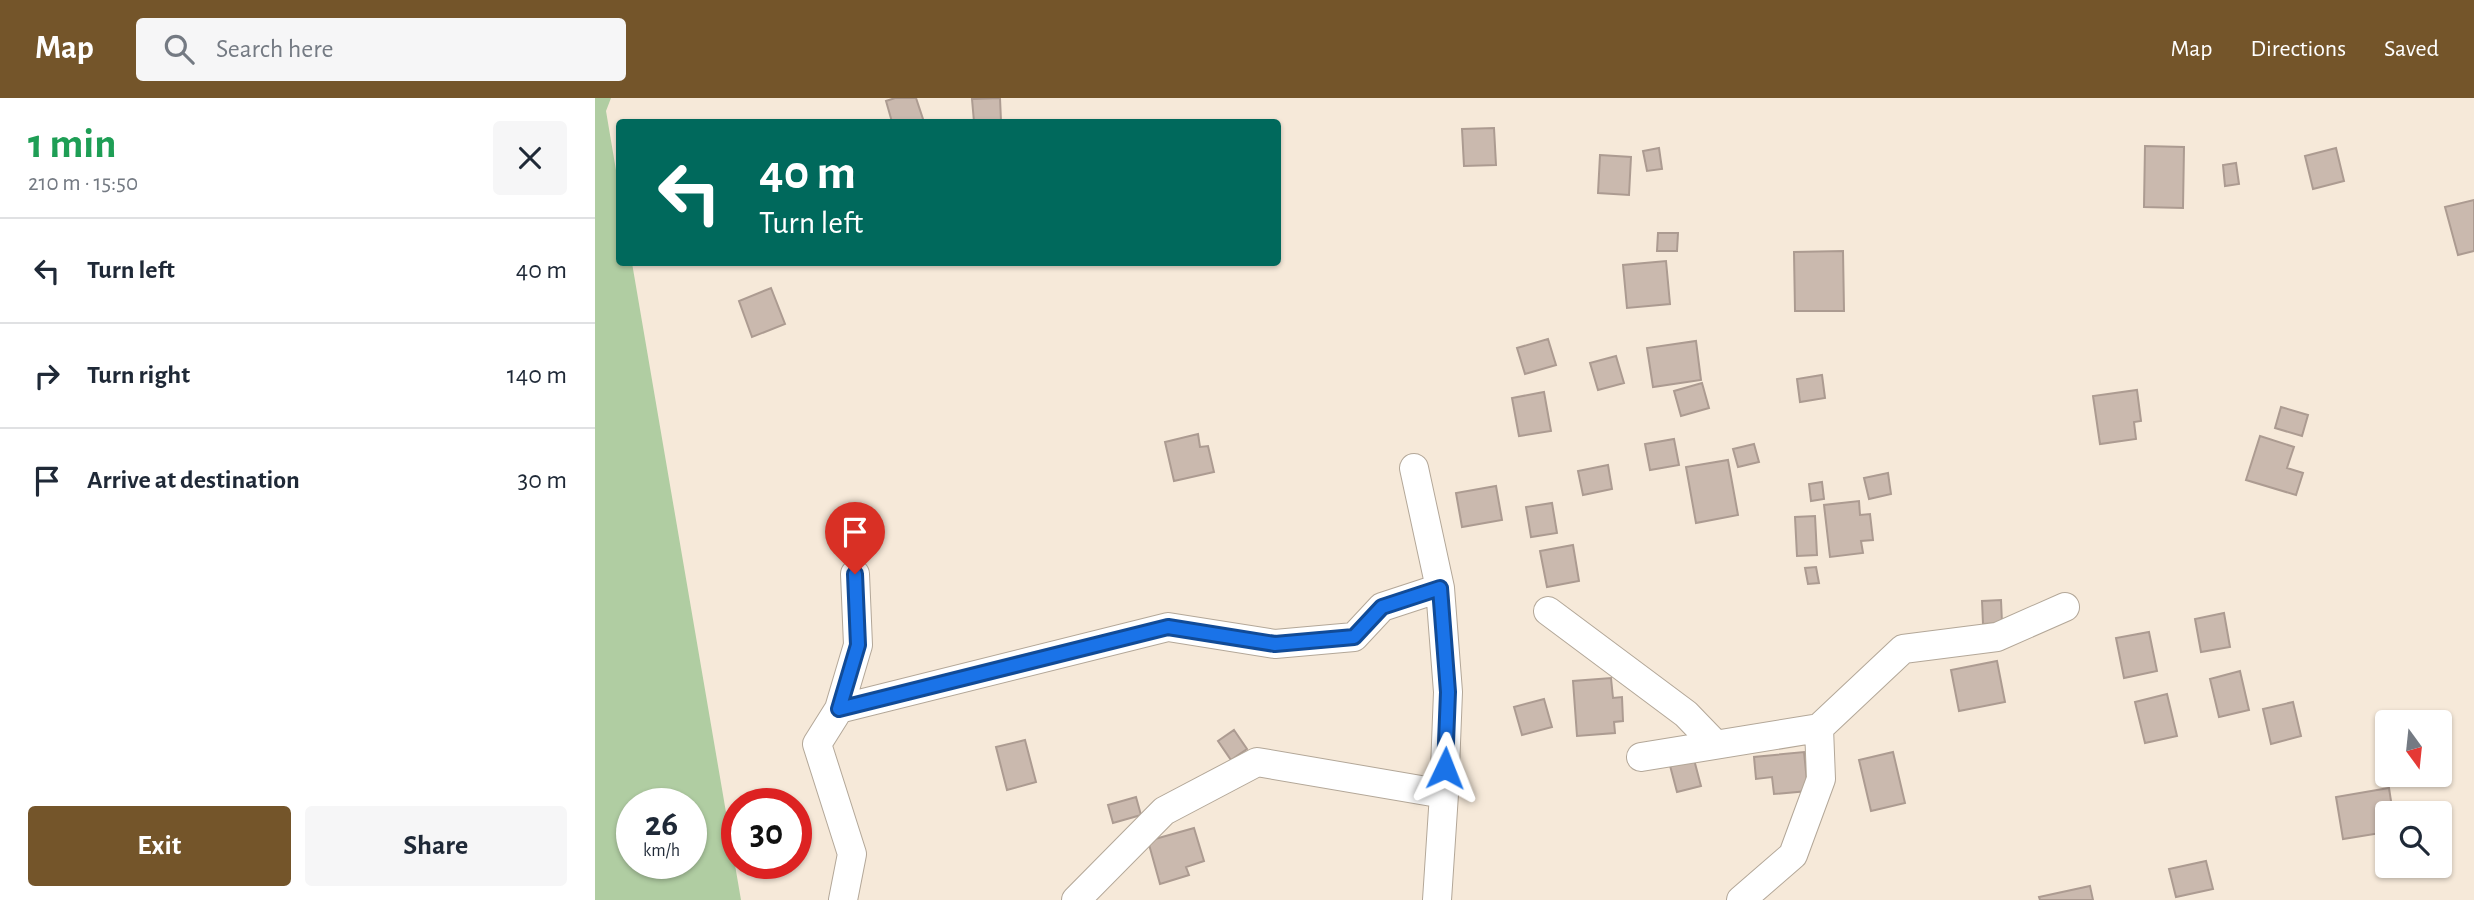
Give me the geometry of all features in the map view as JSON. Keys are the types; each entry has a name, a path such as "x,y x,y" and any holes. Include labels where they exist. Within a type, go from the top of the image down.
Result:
{"street":[{"path":"1414,468 1440,588 1448,692 1437,900"},
{"path":"843,900 852,854 817,744 839,709 858,645 855,574"},
{"path":"839,709 1168,627 1275,644 1354,637 1382,607 1440,588"},
{"path":"1641,757 1819,728 1903,649 1997,637 2065,607"},
{"path":"1548,611 1686,714 1715,744"},
{"path":"1741,900 1793,855 1821,779 1819,728"},
{"path":"1076,900 1164,811 1257,762 1444,794"}],"green space":[{"path":"595,98 611,98 606,111 616,170 616,266 633,266 722,788 721,879 737,879 741,900 595,900"}],"building":[{"path":"916,98 923,119 891,119 886,101"},
{"path":"1000,98 1001,119 974,119 972,99"},
{"path":"1494,128 1496,165 1464,166 1462,129"},
{"path":"2145,146 2184,147 2183,208 2144,207"},
{"path":"1659,148 1662,169 1647,171 1643,151"},
{"path":"2336,148 2344,181 2313,189 2305,156"},
{"path":"1600,155 1631,157 1629,195 1598,193"},
{"path":"2236,163 2239,184 2225,186 2223,165"},
{"path":"2474,200 2474,251 2458,255 2445,207"},
{"path":"1658,233 1678,233 1677,251 1657,251"},
{"path":"1843,251 1844,311 1795,311 1794,252"},
{"path":"1666,261 1670,304 1627,308 1623,265"},
{"path":"771,288 785,324 752,337 739,301"},
{"path":"1548,339 1556,365 1525,374 1517,348"},
{"path":"1696,341 1701,380 1653,387 1647,348"},
{"path":"1616,356 1624,383 1598,390 1590,363"},
{"path":"1822,375 1825,398 1800,402 1797,379"},
{"path":"1702,383 1709,408 1681,416 1674,391"},
{"path":"2137,390 2141,421 2134,422 2136,439 2100,444 2093,396"},
{"path":"1544,392 1551,431 1519,436 1512,398"},
{"path":"2281,407 2308,415 2302,436 2275,428"},
{"path":"1198,434 1200,447 1208,446 1214,472 1174,481 1165,442"},
{"path":"2260,436 2294,447 2287,468 2303,473 2296,495 2246,480"},
{"path":"1674,439 1679,465 1650,470 1645,444"},
{"path":"1754,444 1759,462 1738,467 1733,449"},
{"path":"1728,460 1738,515 1696,523 1686,467"},
{"path":"1608,465 1612,489 1583,495 1578,471"},
{"path":"1888,473 1891,494 1869,499 1864,478"},
{"path":"1822,482 1824,499 1811,501 1809,484"},
{"path":"1496,486 1502,520 1462,527 1456,493"},
{"path":"1859,501 1860,515 1870,514 1873,540 1861,541 1863,553 1830,557 1824,505"},
{"path":"1552,503 1557,533 1531,537 1526,507"},
{"path":"1815,516 1817,555 1797,556 1795,517"},
{"path":"1573,545 1579,581 1547,587 1540,551"},
{"path":"1816,567 1819,583 1808,584 1805,568"},
{"path":"2001,600 2002,623 1983,624 1982,601"},
{"path":"2224,613 2230,647 2201,652 2195,619"},
{"path":"2149,632 2157,671 2124,678 2116,638"},
{"path":"1997,661 2005,702 1959,711 1951,670"},
{"path":"2240,671 2249,710 2219,717 2210,679"},
{"path":"1611,678 1613,698 1622,697 1623,721 1614,722 1615,733 1577,736 1573,681"},
{"path":"2167,694 2177,736 2145,743 2135,702"},
{"path":"1544,699 1552,727 1522,735 1514,707"},
{"path":"2293,702 2301,736 2271,744 2263,709"},
{"path":"1234,730 1247,749 1231,760 1218,741"},
{"path":"1025,740 1036,782 1007,790 996,747"},
{"path":"1692,752 1701,786 1677,792 1668,758"},
{"path":"1804,752 1808,791 1774,794 1772,777 1756,779 1754,757"},
{"path":"1893,752 1905,803 1871,811 1859,760"},
{"path":"2389,788 2391,801 2375,801 2375,834 2343,839 2336,797"},
{"path":"1136,797 1141,815 1113,823 1108,805"},
{"path":"1194,828 1204,861 1186,867 1189,875 1160,884 1148,841"},
{"path":"2206,861 2213,889 2176,897 2169,869"},
{"path":"2090,886 2093,900 2040,900 2039,897"}],"route":[{"path":"855,574 858,645 839,709 1168,627 1275,644 1354,637 1382,607 1440,588 1448,692 1445,768"}]}
